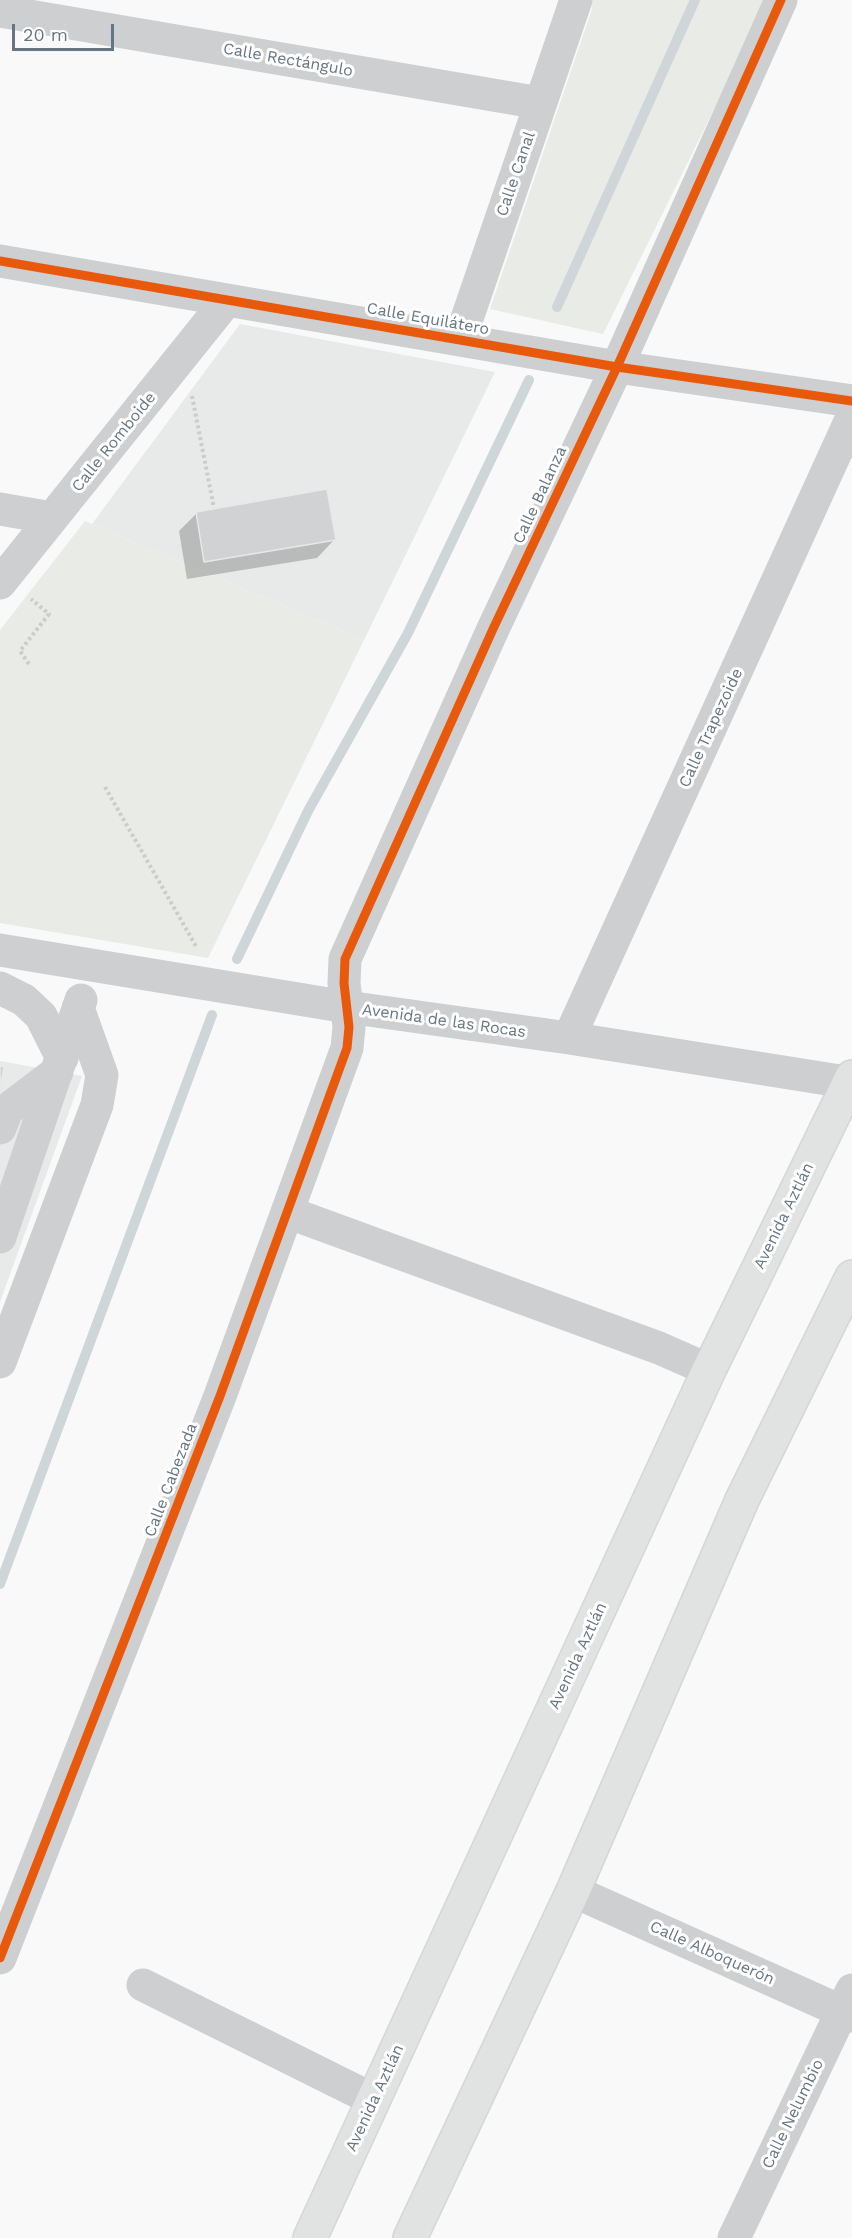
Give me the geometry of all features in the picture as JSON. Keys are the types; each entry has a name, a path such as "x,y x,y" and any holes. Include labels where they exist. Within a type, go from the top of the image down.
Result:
{"main road":[{"name":"Avenida Aztlán","path":"310,2238 709,1370 851,1081"},
{"path":"410,2238 573,1891 742,1500 852,1277"}],"street":[{"name":"Calle Balanza","path":"348,1007 345,959 493,629 606,364 781,0"},
{"name":"Calle Canal","path":"460,339 575,5"},
{"name":"Calle Rectángulo","path":"0,11 540,103"},
{"name":"Calle Equilátero","path":"0,261 606,364 852,401"},
{"name":"Calle Romboide","path":"2,580 227,300"},
{"name":"Calle Trapezoide","path":"569,1038 852,417"},
{"path":"0,509 52,518"},
{"name":"Avenida de las Rocas","path":"0,950 348,1007 851,1081"},
{"path":"0,1237 42,1120 90,966"},
{"path":"0,988 24,1000 41,1016 60,1065"},
{"name":"Calle Cabezada","path":"0,1958 220,1396 347,1048 348,1007"},
{"path":"0,1362 97,1105 102,1075 78,1008"},
{"path":"2,1116 60,1065"},
{"path":"2,1116 42,1120"},
{"path":"287,1212 648,1344 709,1370"},
{"name":"Calle Alboquerón","path":"573,1891 849,2006"},
{"path":"143,1985 374,2100"},
{"name":"Calle Nelumbio","path":"734,2238 849,2006"}],"path":[{"path":"184,355 214,508"},
{"path":"2,580 49,614 21,651 29,664"},
{"path":"105,787 203,959 198,983"}],"shaded area":[{"path":"591,0 768,0 603,334 490,309 592,9"},
{"path":"240,324 495,372 364,640 92,524"},
{"path":"85,521 364,640 208,958 0,923 0,630"},
{"path":"0,1061 82,1076 0,1302"}],"building":[{"path":"327,489 336,540 204,562 196,512"},
{"path":"0,1066 4,1067 0,1089"}],"waterway":[{"path":"557,307 695,0"},
{"path":"237,959 308,811 408,633 529,380"},
{"path":"0,1584 212,1015"}],"cycle path":[{"path":"0,1958 220,1396 347,1048 349,1027 344,983 345,959 493,629 617,367 781,0"},
{"path":"0,261 617,367 852,401"}]}
